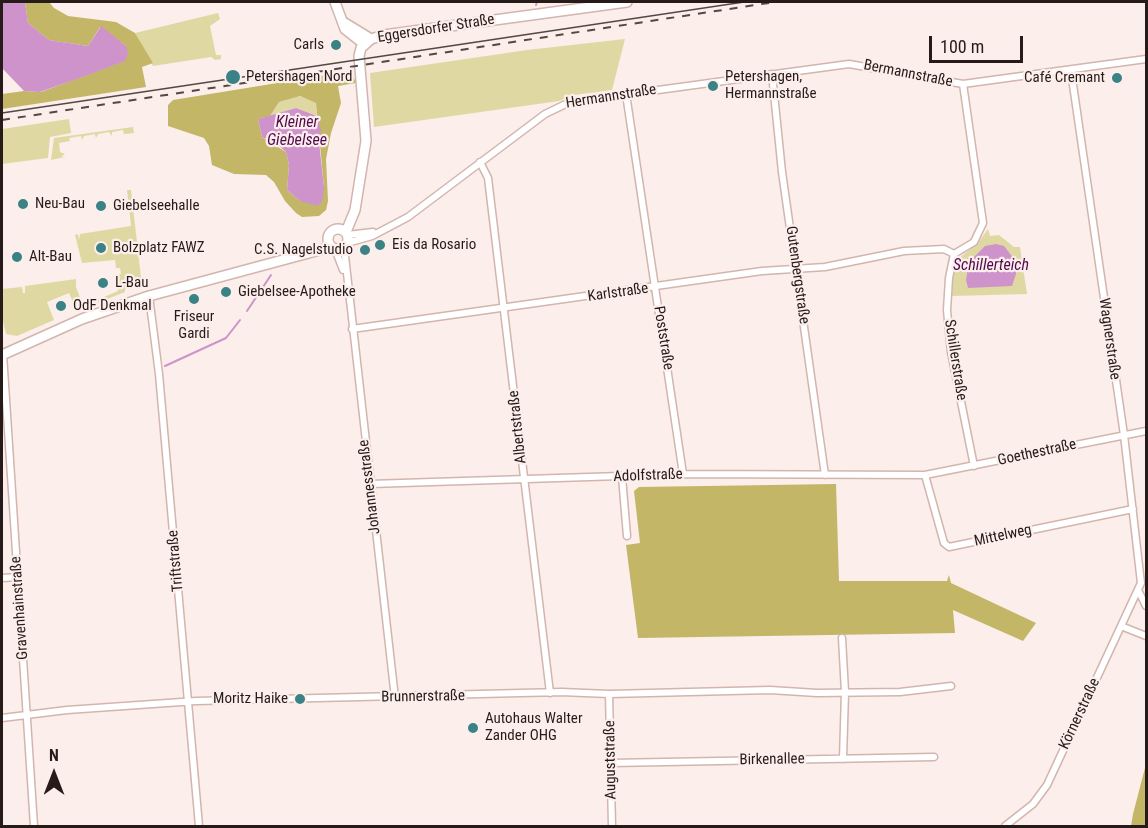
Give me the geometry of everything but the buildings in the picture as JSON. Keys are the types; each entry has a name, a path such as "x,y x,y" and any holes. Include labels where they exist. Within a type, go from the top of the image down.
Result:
{"street":[{"path":"334,2 343,22 368,41"},
{"name":"Eggersdorfer Straße","path":"341,240 355,210 366,141 359,60 368,41 384,35 627,2"},
{"name":"Bermannstraße","path":"849,64 963,84 1146,59"},
{"name":"Hermannstraße","path":"341,240 377,233 408,217 555,107 570,102 849,64"},
{"name":"Wagnerstraße","path":"1071,70 1124,435 1141,576 1138,590 1146,606"},
{"name":"Gutenbergstraße","path":"772,74 782,172 798,269 825,475"},
{"path":"954,254 974,242 983,223 963,84"},
{"name":"Poststraße","path":"626,94 683,474"},
{"name":"Albertstraße","path":"480,162 488,178 550,693"},
{"path":"305,255 322,244 327,237 341,240"},
{"path":"2,352 82,319 149,296 305,255 341,240"},
{"name":"Johannesstraße","path":"341,240 395,698"},
{"name":"Karlstraße","path":"352,329 762,271 825,267 924,249 944,249 954,254"},
{"name":"Schillerstraße","path":"954,254 948,288 948,336 974,466"},
{"name":"Triftstraße","path":"149,296 199,826"},
{"name":"Gravenhainstraße","path":"2,352 34,826"},
{"name":"Goethestraße","path":"926,475 1146,431"},
{"name":"Adolfstraße","path":"370,484 683,474 926,475"},
{"name":"Mittelweg","path":"926,475 944,543 948,547 1133,509"},
{"path":"622,477 627,536"},
{"path":"2,578 18,577"},
{"name":"Körnerstraße","path":"1005,826 1027,810 1047,785 1138,590"},
{"path":"1121,626 1145,632"},
{"path":"842,638 845,692 843,759"},
{"name":"Brunnerstraße","path":"2,718 189,702 550,693 609,694 770,690 900,692 951,686"},
{"name":"Auguststraße","path":"609,694 612,826"},
{"name":"Birkenallee","path":"611,763 934,757"}],"shaded area":[{"path":"25,2 49,2 54,8 68,16 116,22 135,33 153,63 142,67 146,87 2,109 2,94 24,91 41,92 124,61 126,46 100,27 88,46 49,40 28,23"},
{"path":"218,13 220,19 210,26 216,55 221,55 221,59 215,60 211,57 153,66 135,33"},
{"path":"625,39 612,90 574,95 559,101 374,127 370,73 527,50"},
{"path":"351,71 356,83 338,86 341,103 331,133 326,159 328,201 326,210 319,216 302,217 285,201 274,182 266,175 234,174 212,165 209,146 204,138 168,126 168,105 173,100","holes":["300,96 316,103 324,187 300,201 287,190 289,165 286,152 262,137 258,119 270,116 279,102"]},
{"path":"299,96 316,102 317,116 296,108 270,116 279,102"},
{"path":"69,119 71,133 50,137 48,158 2,164 2,129"},
{"path":"133,127 134,133 124,134 123,130 112,132 112,136 109,132 98,134 96,138 95,134 84,136 82,140 81,136 69,138 70,141 59,143 60,152 65,154 61,157 65,157 51,160 54,138"},
{"path":"127,190 131,190 142,286 125,289 125,292 77,311 69,293 47,302 54,320 17,336 6,334 2,317 2,289 22,287 25,293 25,286 76,279 76,287 83,306 118,291 116,275 121,274 120,268 116,268 115,260 82,263 75,235 78,234 79,240 80,234 131,226"},
{"path":"988,229 990,236 999,235 1014,247 1020,247 1027,294 952,296 952,278 958,259 978,243"},
{"path":"836,484 839,581 947,581 949,575 951,583 1036,623 1023,641 953,610 955,633 638,638 626,545 640,543 634,491 639,487"},
{"path":"1146,764 1146,826 1131,826 1133,814"}],"water":[{"path":"3,2 25,2 28,23 49,40 88,46 101,26 126,46 128,53 125,61 40,92 24,91 2,68"},
{"name":"Kleiner Giebelsee","path":"296,108 317,116 321,130 319,142 324,187 322,202 317,206 300,201 287,190 289,165 286,152 277,144 262,137 258,119"},
{"name":"Schillerteich","path":"996,244 1004,246 1014,259 1016,274 1012,286 968,288 966,280 969,262 985,246"}],"waterway":[{"path":"247,311 271,275"},
{"path":"165,366 226,338 240,320"}],"tram line":[{"path":"2,113 744,2"}],"railway":[{"path":"2,120 775,2"}],"place":[{"name":"Carls","path":"336,45"},
{"name":"Petershagen Nord","path":"233,77"},
{"name":"Café Cremant","path":"1117,78"},
{"name":"Petershagen, Hermannstraße","path":"713,86"},
{"name":"Neu-Bau","path":"23,204"},
{"name":"Giebelseehalle","path":"101,206"},
{"name":"Eis da Rosario","path":"380,245"},
{"name":"Bolzplatz FAWZ","path":"101,248"},
{"name":"C.S. Nagelstudio","path":"365,250"},
{"name":"Alt-Bau","path":"17,257"},
{"name":"L-Bau","path":"103,283"},
{"name":"Giebelsee-Apotheke","path":"226,292"},
{"name":"Friseur Gardi","path":"194,299"},
{"name":"OdF Denkmal","path":"61,306"},
{"name":"Moritz Haike","path":"300,699"},
{"name":"Autohaus Walter Zander OHG","path":"473,728"}]}
